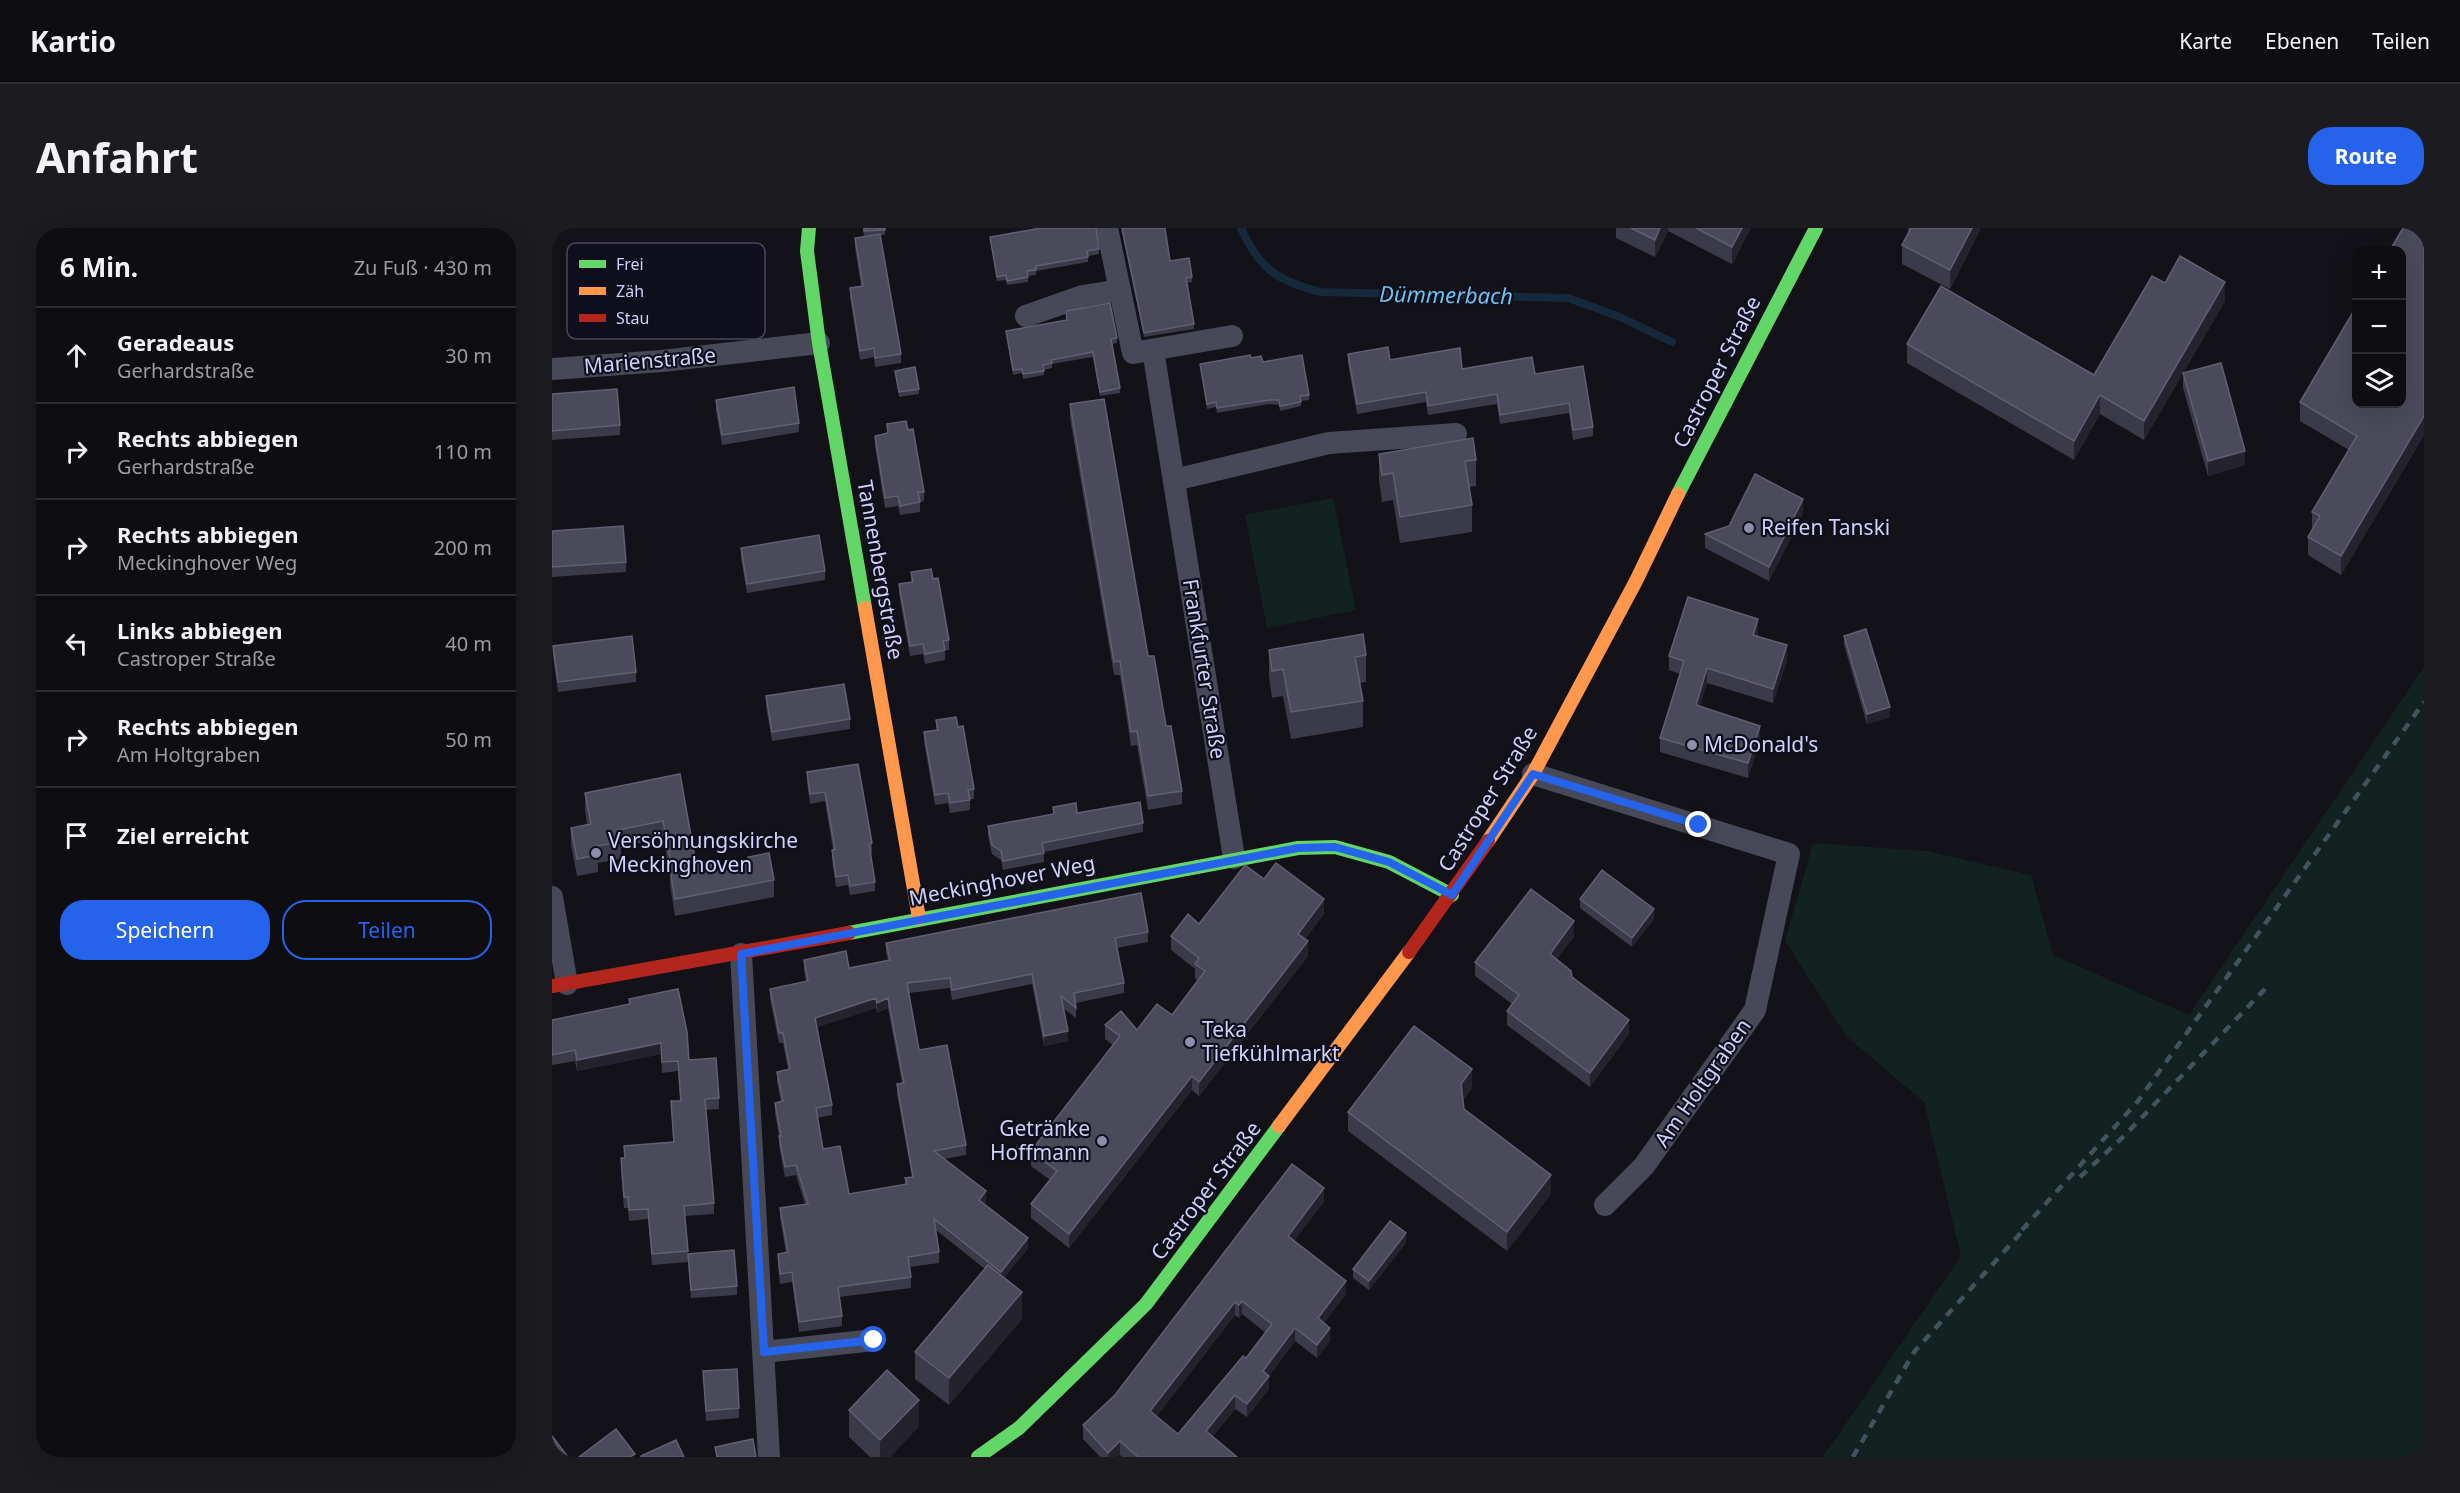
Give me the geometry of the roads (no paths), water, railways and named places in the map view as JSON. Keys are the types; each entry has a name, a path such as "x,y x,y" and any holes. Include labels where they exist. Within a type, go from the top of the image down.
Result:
{"street":[{"name":"Tannenbergstraße","path":"809,228 807,251 819,343 919,918"},
{"path":"1107,228 1133,353 1232,336"},
{"name":"Castroper Straße","path":"978,1457 1019,1428 1146,1304 1452,895 1533,774 1636,581 1673,502 1816,228"},
{"path":"1026,316 1083,296 1120,290"},
{"name":"Marienstraße","path":"552,369 662,361 819,343"},
{"name":"Frankfurter Straße","path":"1153,350 1234,858"},
{"path":"1174,480 1329,443 1456,434"},
{"name":"Am Holtgraben","path":"1533,774 1789,854 1755,1010 1644,1166 1605,1205"},
{"name":"Meckinghover Weg","path":"559,985 741,954 1234,858 1298,848 1335,847 1389,862 1452,895"},
{"path":"552,897 559,985"},
{"path":"741,954 769,1457"},
{"path":"764,1352 874,1340"}],"waterway":[{"name":"Dümmerbach","path":"1241,228 1255,254 1272,271 1292,283 1320,292 1568,298 1620,317 1672,342"}],"railway":[{"path":"2022,1230 2138,1101 2424,702"},
{"path":"2080,1177 2124,1136 2266,988"},
{"path":"1853,1457 1914,1352 2027,1226"}],"place":[{"name":"Reifen Tanski","path":"1749,528"},
{"name":"McDonald's","path":"1692,745"},
{"name":"Versöhnungskirche Meckinghoven","path":"596,853"},
{"name":"Teka Tiefkühlmarkt","path":"1190,1042"},
{"name":"Getränke Hoffmann","path":"1102,1141"}]}
